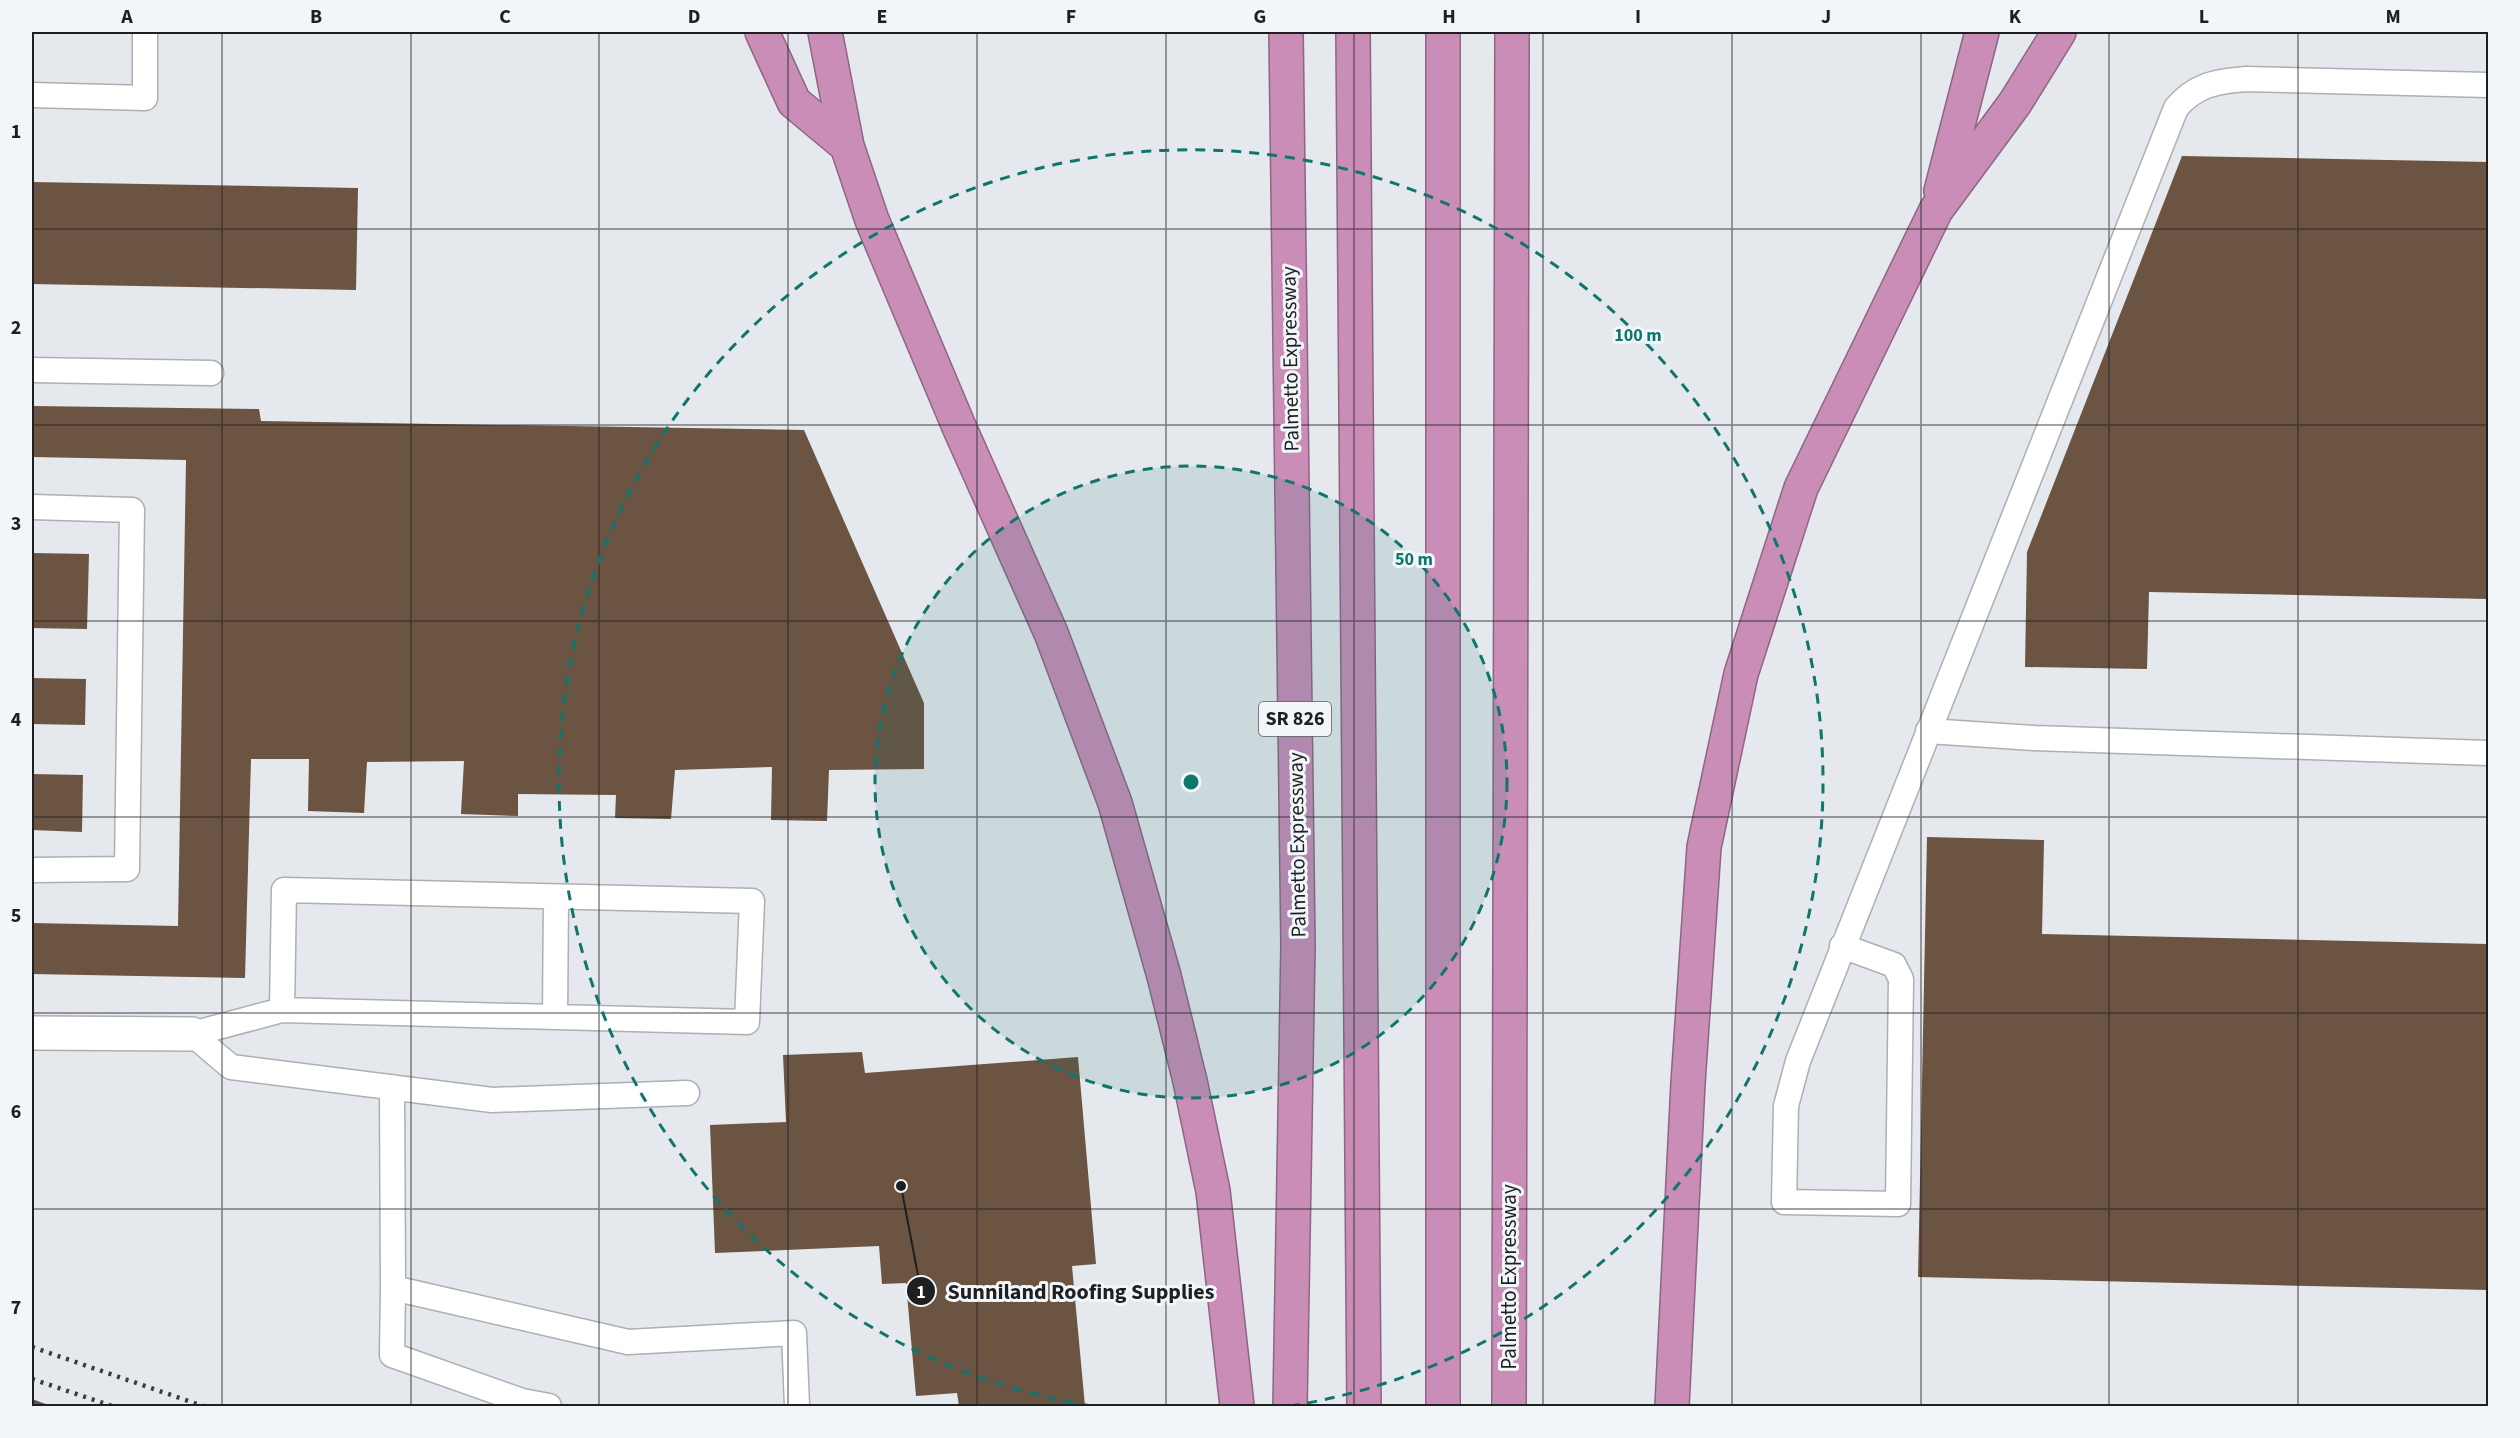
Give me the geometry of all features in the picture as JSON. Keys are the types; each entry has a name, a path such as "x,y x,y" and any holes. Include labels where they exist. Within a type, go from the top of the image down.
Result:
{"highway":[{"path":"762,32 794,102 848,146"},
{"path":"825,32 848,146 872,220 899,289 1050,633 1115,803 1167,988 1190,1081 1213,1191 1238,1407"},
{"name":"Palmetto Expressway","path":"1286,32 1298,945 1290,1407"},
{"path":"1353,32 1364,1407"},
{"path":"1443,32 1443,1407"},
{"name":"Palmetto Expressway","path":"1509,1407 1512,32"},
{"path":"1936,210 1982,32"},
{"path":"1672,1407 1688,1083 1704,847 1741,674 1801,488 1936,210 2015,103 2059,32"}],"street":[{"path":"32,1034 192,1034"}],"lane":[{"path":"32,95 145,98 145,32"},
{"path":"1842,946 1894,965 1901,979 1898,1204 1784,1202 1786,1106 1798,1061 1842,946 2042,449 2170,122 2185,97 2201,87 2246,79 2488,85"},
{"path":"32,370 211,372"},
{"path":"32,507 132,510 127,869 32,870"},
{"path":"1928,731 2034,738 2488,753"},
{"path":"192,1034 282,1010 747,1022 752,901 284,890 282,1010"},
{"path":"555,1017 556,897"},
{"path":"192,1034 231,1067 492,1100 687,1093"},
{"path":"392,1087 393,1355 522,1401 549,1407"},
{"path":"393,1288 628,1341 794,1333 797,1407"}],"building":[{"path":"2182,156 2488,162 2488,599 2149,592 2147,669 2025,667 2027,552"},
{"path":"32,182 358,188 356,290 32,284"},
{"path":"32,406 259,409 261,421 804,430 924,703 924,769 829,770 827,821 771,820 772,767 675,770 671,819 615,818 616,795 518,794 518,816 461,814 464,761 367,762 364,813 308,811 309,759 251,759 245,978 32,974 32,923 178,926 186,460 32,457"},
{"path":"32,553 89,554 87,629 32,628"},
{"path":"32,678 86,679 85,725 32,724"},
{"path":"32,774 83,775 82,832 32,830"},
{"path":"1927,837 2044,840 2042,934 2488,944 2488,1290 1918,1277"},
{"path":"862,1052 865,1073 1078,1057 1096,1264 1072,1266 1085,1406 959,1406 957,1393 916,1396 906,1283 882,1284 879,1246 715,1253 710,1125 786,1122 783,1055"},
{"path":"32,1399 51,1406 32,1406"}],"railway":[{"path":"32,1347 203,1406"},
{"path":"32,1379 112,1406"}],"place":[{"name":"Sunniland Roofing Supplies","path":"901,1186"}]}
